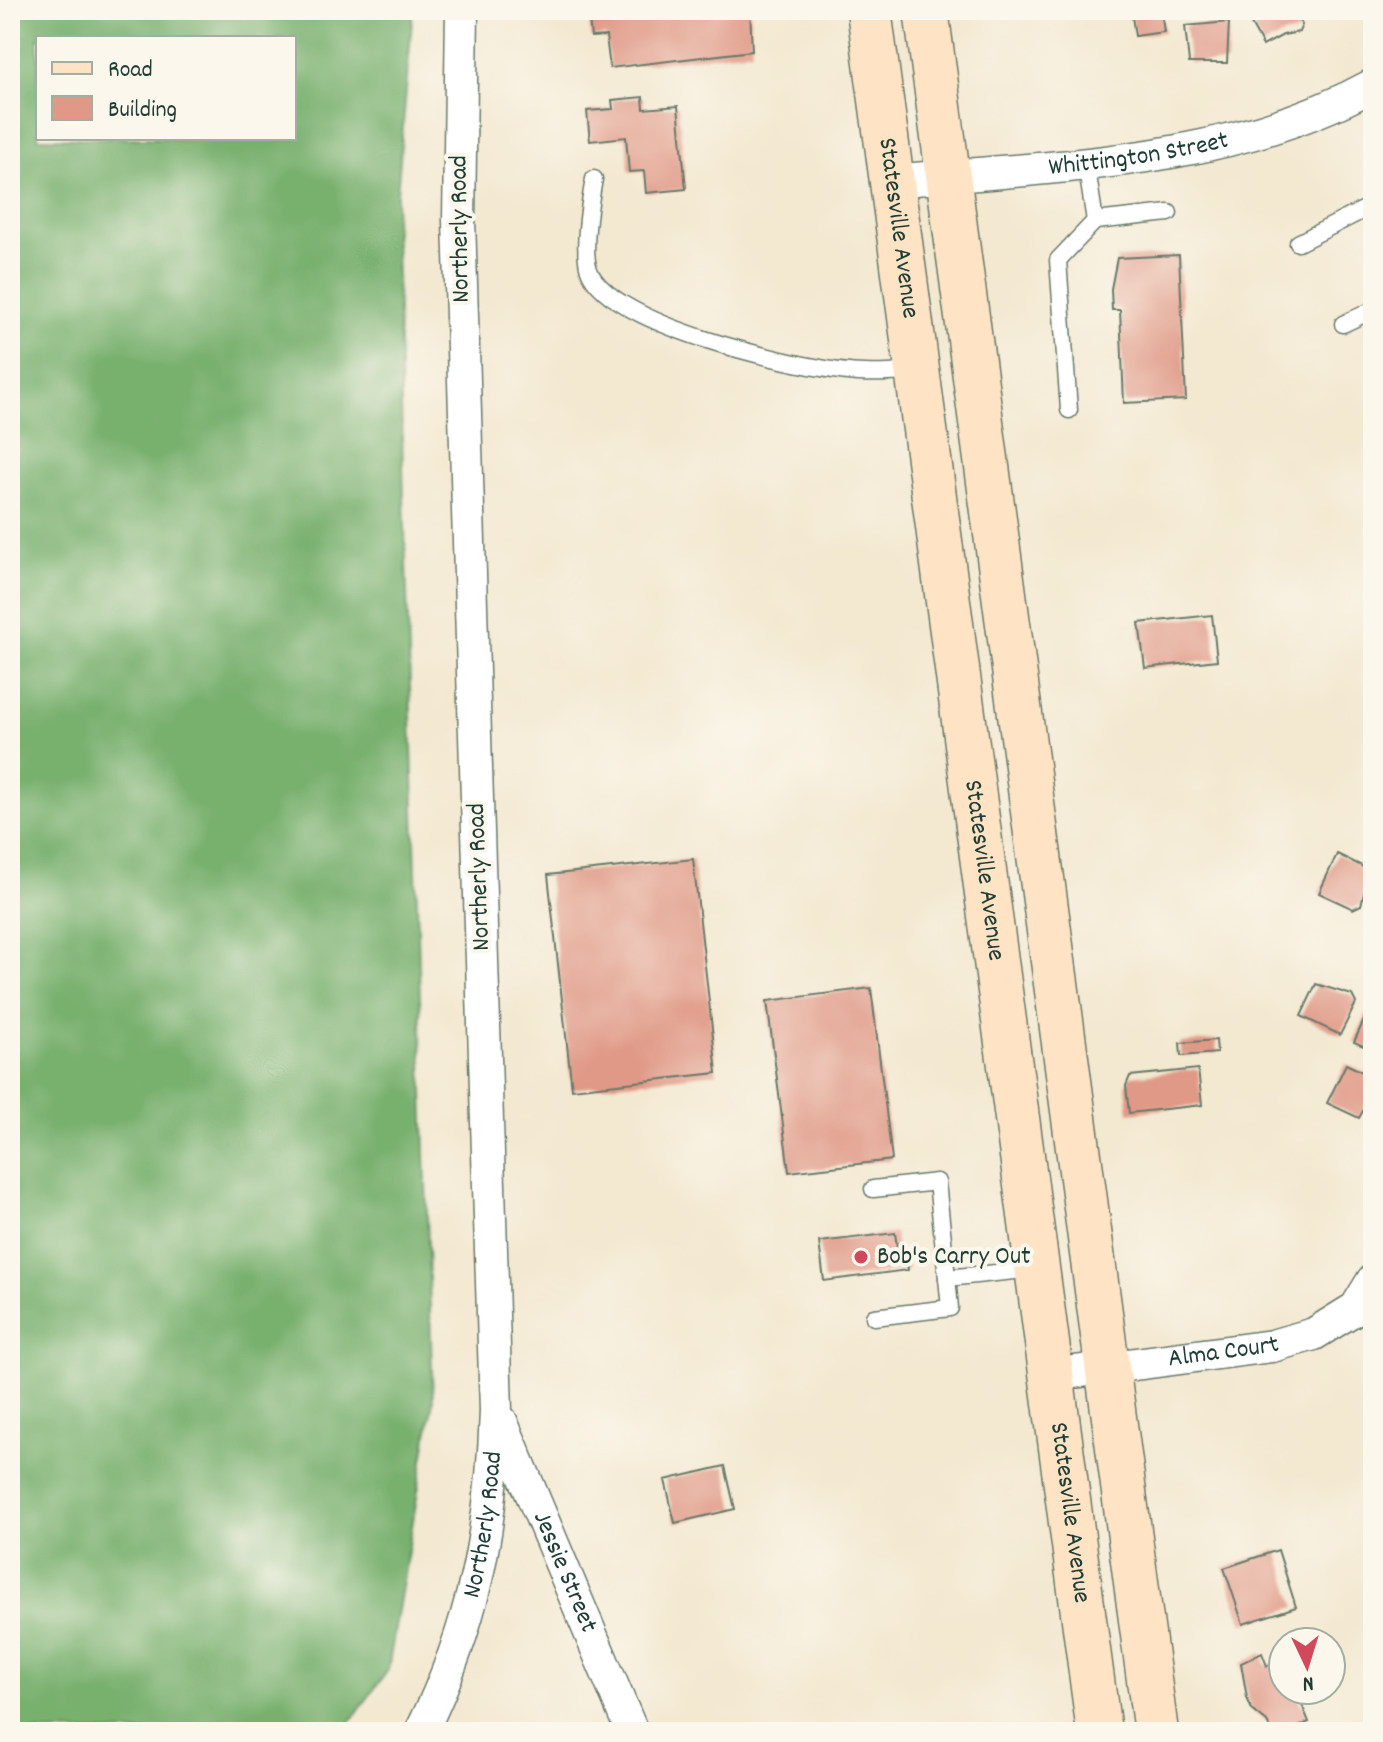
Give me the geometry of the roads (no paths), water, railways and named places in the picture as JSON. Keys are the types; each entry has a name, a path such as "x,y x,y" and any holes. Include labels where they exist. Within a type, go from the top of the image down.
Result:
{"main road":[{"name":"Statesville Avenue","path":"869,10 1099,1732"},
{"path":"926,10 1156,1732"}],"street":[{"name":"Northerly Road","path":"421,1732 452,1662 476,1585 493,1493 496,1411 459,220 462,10"},
{"name":"Whittington Street","path":"892,181 1163,154 1279,128 1339,104 1373,85"},
{"name":"Alma Court","path":"1051,1375 1272,1346 1314,1334 1356,1308 1373,1280"},
{"name":"Jessie Street","path":"496,1411 632,1732"}],"lane":[{"path":"1086,163 1095,221"},
{"path":"594,179 589,209 589,269 608,296 738,351 850,373 917,372"},
{"path":"1298,243 1373,205"},
{"path":"1069,410 1058,260 1095,221 1169,213"},
{"path":"1343,324 1373,310"},
{"path":"873,1189 937,1182 950,1308 874,1317"},
{"path":"947,1278 1036,1269"}],"place":[{"name":"Bob's Carry Out","path":"861,1257"}]}
